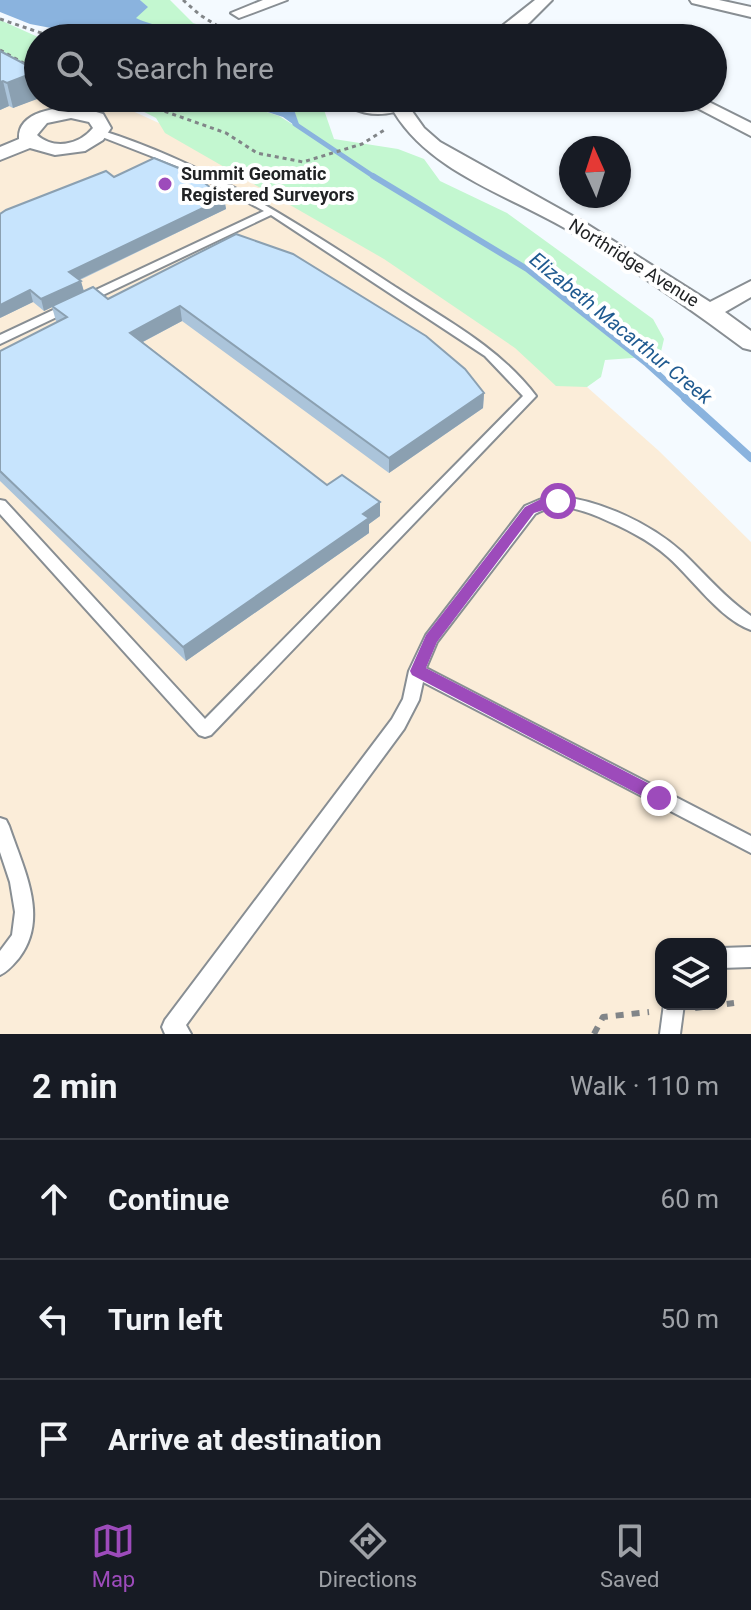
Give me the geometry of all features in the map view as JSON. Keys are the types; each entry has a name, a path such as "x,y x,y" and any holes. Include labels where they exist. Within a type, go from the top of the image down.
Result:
{"street":[{"path":"239,13 279,0"},
{"path":"517,24 544,0"},
{"path":"698,0 751,12"},
{"name":"Northridge Avenue","path":"409,112 419,134 439,151 550,211 710,311 751,343"},
{"path":"715,112 751,130"},
{"path":"57,114 89,115 101,122 100,133 85,144 60,149 37,146 30,141 27,136 31,125 57,114"},
{"path":"0,154 30,141"},
{"path":"710,311 751,288"}],"lane":[{"path":"0,505 205,730 530,396 489,353 272,211 196,170 100,133"},
{"path":"0,340 272,211"},
{"path":"181,1034 172,1027 398,724 411,700 417,671 431,639 530,510 544,503 576,503 664,544 712,595 751,624"},
{"path":"417,671 751,845"},
{"path":"0,826 23,903 24,922 21,936 0,965"},
{"path":"727,958 751,957"},
{"path":"670,1034 673,1010"}],"path":[{"path":"183,0 217,24"},
{"path":"0,19 24,27"},
{"path":"0,50 24,63"},
{"path":"167,112 226,133 257,153 303,162 315,161 362,144 386,129"}],"shaded area":[{"path":"0,44 24,57 24,112 135,112 240,160 491,311 587,387 659,451 751,542 751,1034 0,1034"}],"green space":[{"path":"140,0 170,0 196,24 148,24 135,18 147,7"},
{"path":"0,20 24,31 24,66 0,56"},
{"path":"144,112 267,112 300,129 295,112 325,112 334,139 398,149 424,159 440,181 507,213 653,319 664,339 660,356 605,360 601,377 587,387 556,386 515,348 384,259 165,133 156,118"}],"water":[{"path":"0,0 140,0 148,7 136,18 152,24 30,24 0,12"},
{"path":"268,112 295,112 301,130 283,117"}],"building":[{"path":"0,51 24,64 24,76 7,83 0,82"},
{"path":"154,158 193,174 224,198 69,272 81,281 41,299 30,290 0,305 0,214 106,171 114,177"},
{"path":"236,234 293,254 426,336 465,369 484,393 389,458 180,306 130,333 327,485 342,475 380,502 363,514 369,518 183,647 0,471 0,351 67,317 52,306 93,287 108,299"}],"waterway":[{"name":"Elizabeth Macarthur Creek","path":"295,124 373,176"},
{"name":"Elizabeth Macarthur Creek","path":"373,176 527,269 647,364 687,400"},
{"name":"Elizabeth Macarthur Creek","path":"685,398 751,458"}],"place":[{"name":"Summit Geomatic Registered Surveyors","path":"165,184"}],"route":[{"path":"558,501 530,510 431,639 417,671 659,798"}]}
